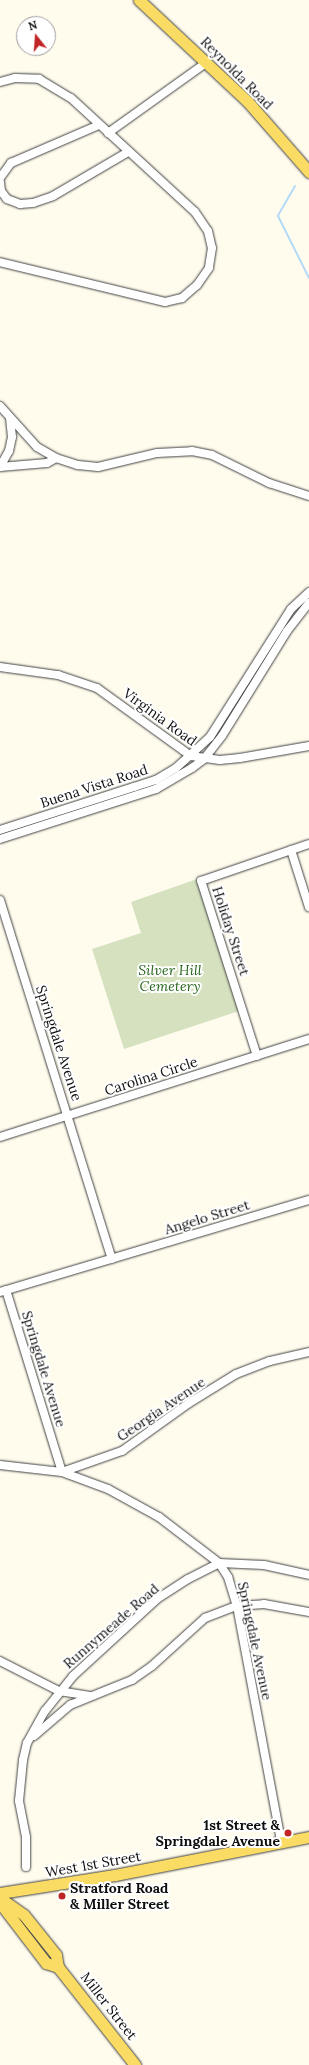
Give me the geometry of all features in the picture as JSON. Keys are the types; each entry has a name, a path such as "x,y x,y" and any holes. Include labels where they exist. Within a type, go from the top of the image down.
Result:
{"main road":[{"name":"Reynolda Road","path":"139,0 248,102 309,172"},
{"name":"West 1st Street","path":"0,1894 116,1875 309,1837"},
{"name":"Miller Street","path":"0,1898 24,1915 56,1955 58,1967 135,2065"},
{"name":"Miller Street","path":"0,1903 46,1963 58,1967"}],"street":[{"path":"108,133 207,62"},
{"path":"0,82 29,78 48,82 71,98 195,212 208,232 212,248 209,268 187,295 172,301 158,302 0,262"},
{"path":"0,178 11,164 99,125"},
{"path":"0,182 2,191 7,199 20,204 33,203 53,196 128,152"},
{"path":"0,406 37,447 56,458 78,465 98,466 157,453 192,451 212,456 269,483 309,496"},
{"path":"0,467 9,451 12,436 10,418"},
{"path":"0,467 47,463 56,458"},
{"name":"Buena Vista Road","path":"0,830 156,780 191,756 210,737 291,608 309,592"},
{"path":"0,839 156,789 180,776 204,759 225,731 287,631 309,604"},
{"name":"Virginia Road","path":"0,667 58,675 97,688 191,756 204,759 240,758 309,746"},
{"path":"309,844 291,850 309,907"},
{"name":"Holiday Street","path":"257,1056 201,881 291,850"},
{"name":"Springdale Avenue","path":"0,900 69,1116 112,1259 3,1291 62,1472 108,1489 159,1517 219,1563 228,1577 237,1606 281,1842"},
{"name":"Carolina Circle","path":"0,1137 309,1040"},
{"name":"Angelo Street","path":"112,1259 309,1200"},
{"name":"Georgia Avenue","path":"0,1465 62,1472 122,1451 189,1403 236,1374 270,1361 309,1352"},
{"name":"Runnymeade Road","path":"26,1867 26,1837 19,1801 23,1760 27,1743 59,1691 157,1599 188,1579 219,1563 264,1565 309,1575"},
{"path":"27,1743 70,1705 95,1696 137,1676 205,1618 237,1606 264,1604 309,1612"},
{"path":"0,1661 59,1691 78,1695 95,1696"}],"green space":[{"name":"Silver Hill Cemetery","path":"197,879 239,1011 124,1049 92,949 141,933 131,902"}],"waterway":[{"path":"295,186 278,216 309,278"}],"place":[{"name":"1st Street & Springdale Avenue","path":"288,1833"},
{"name":"Stratford Road & Miller Street","path":"62,1896"}]}
